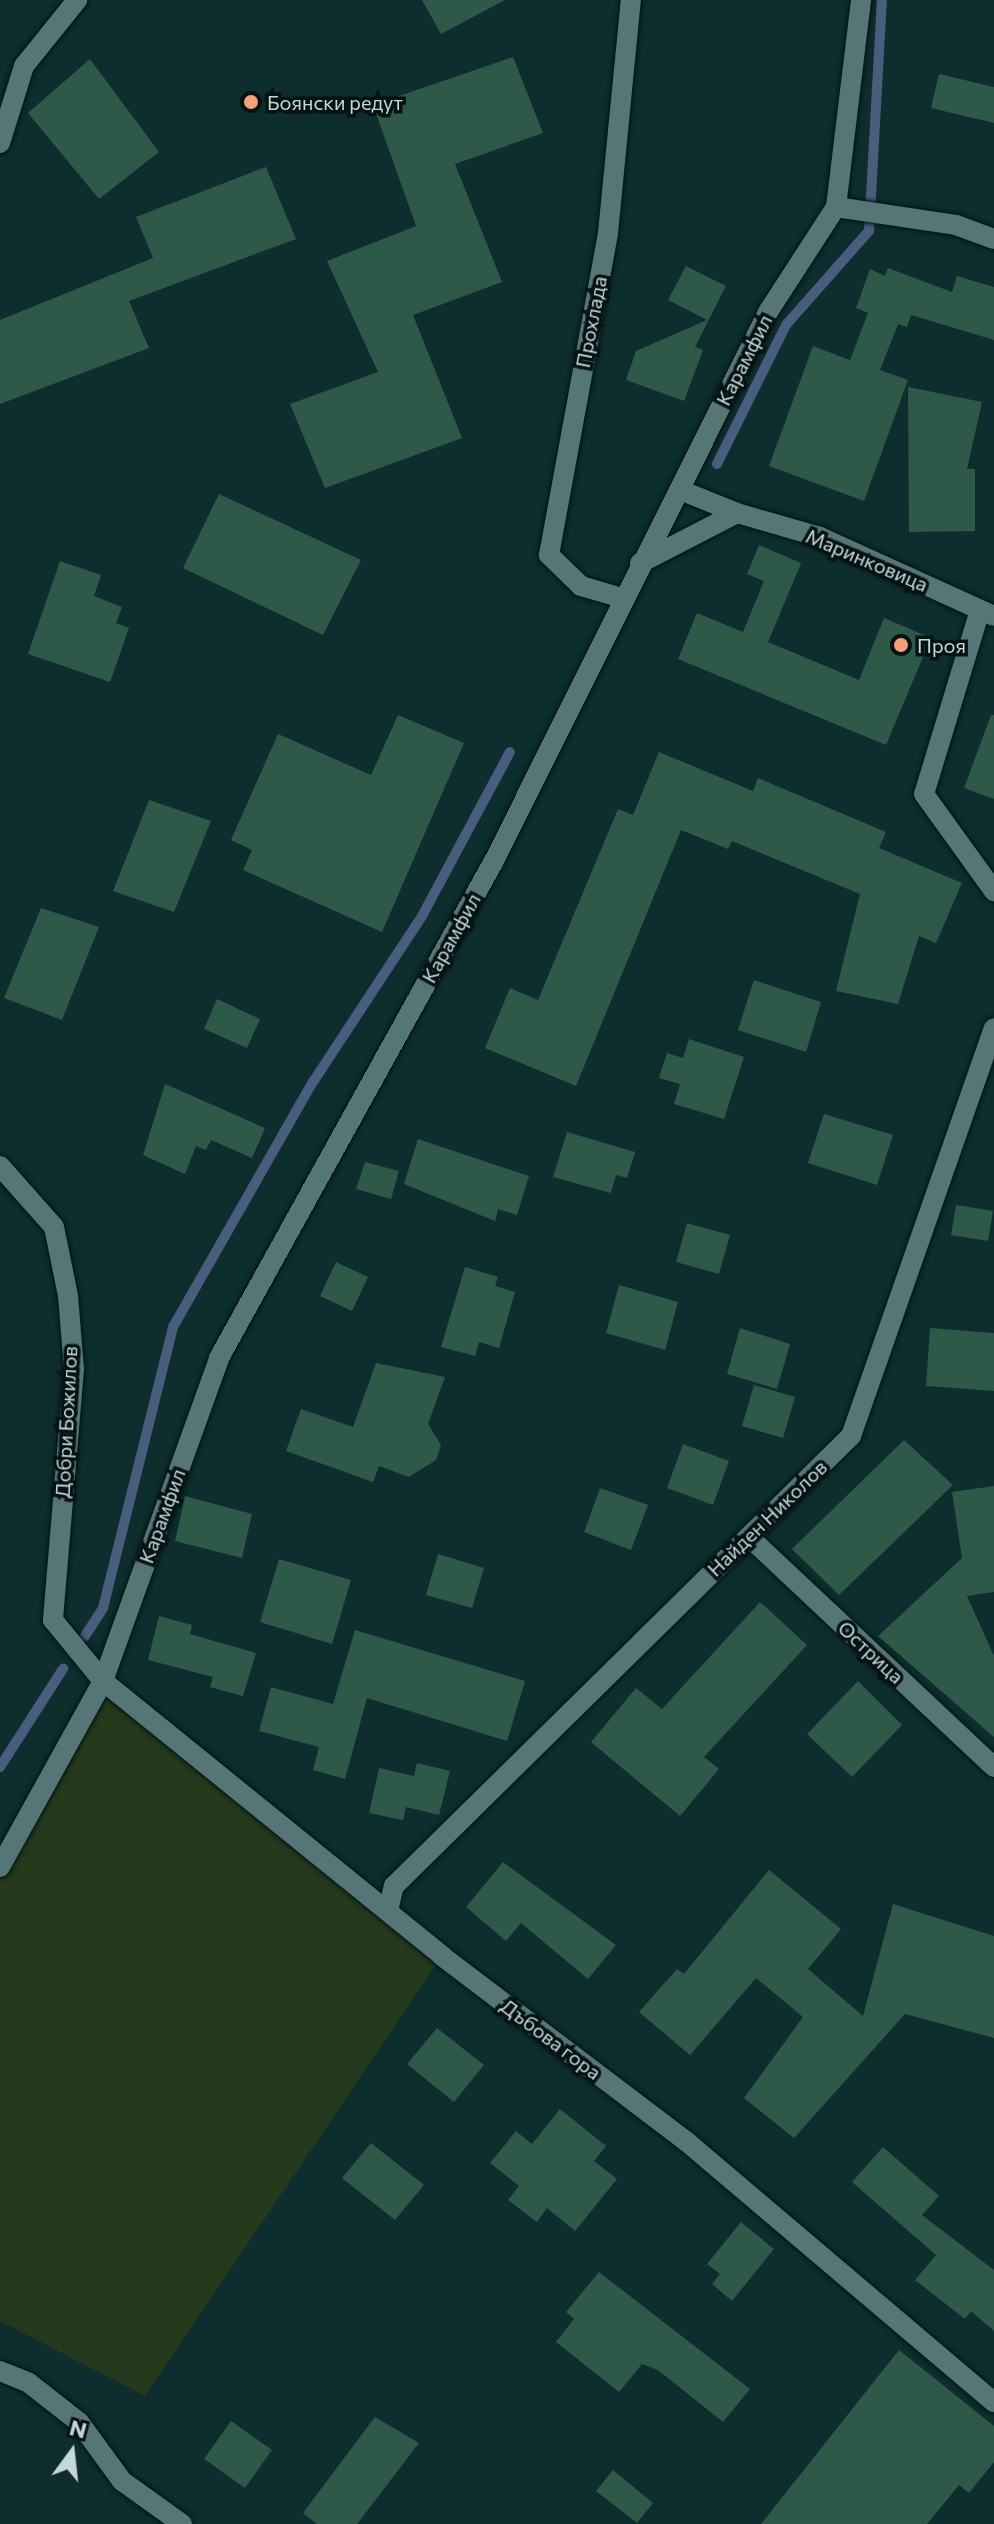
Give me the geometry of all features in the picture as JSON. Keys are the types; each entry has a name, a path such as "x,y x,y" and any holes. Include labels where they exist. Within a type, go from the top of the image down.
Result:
{"street":[{"path":"0,143 12,87 34,47 77,0"},
{"name":"Прохлада","path":"622,598 581,586 549,555 608,233 631,0"},
{"name":"Карамфил","path":"0,1867 103,1681 219,1358 496,857 622,598 680,490 768,312 836,207 861,0"},
{"path":"836,207 904,217 994,239"},
{"name":"Маринковица","path":"680,490 737,513 820,537 987,613"},
{"path":"640,563 737,513"},
{"path":"987,613 924,794 994,891"},
{"name":"Найден Николов","path":"388,1911 394,1886 851,1436 994,1028"},
{"name":"Добри Божилов","path":"0,1166 54,1227 68,1296 74,1369 53,1620 103,1681"},
{"name":"Острица","path":"749,1537 994,1767"},
{"name":"Дъбова гора","path":"103,1681 388,1911 686,2141 994,2402"},
{"path":"0,2371 29,2383 79,2422 122,2481 182,2524"}],"green space":[{"path":"103,1681 442,1956 145,2396 0,2321 0,1867"}],"building":[{"path":"422,0 505,0 441,34"},
{"path":"513,57 543,133 455,164 502,282 413,315 462,438 325,488 290,404 378,372 327,261 416,226 373,105"},
{"path":"90,59 159,152 99,199 28,113"},
{"path":"939,74 994,87 994,123 931,108"},
{"path":"266,167 296,239 129,301 149,348 0,404 0,320 153,258 136,217"},
{"path":"686,266 726,286 695,347 703,350 684,401 626,380 636,351 707,320 668,300"},
{"path":"888,268 952,292 957,276 994,287 994,340 911,315 907,327 898,324 880,370 908,380 864,501 769,466 813,346 850,360 868,313 856,308 870,269 885,276"},
{"path":"908,387 982,402 967,469 975,469 975,531 909,532"},
{"path":"219,494 361,560 323,635 183,568"},
{"path":"759,545 801,563 768,642 859,680 884,618 931,638 886,745 678,659 697,613 743,632 764,581 747,574"},
{"path":"60,561 101,575 94,596 122,607 116,623 129,628 110,682 28,654"},
{"path":"398,715 464,743 382,932 243,870 252,850 231,840 278,734 371,775"},
{"path":"991,715 994,715 994,799 964,788"},
{"path":"659,752 753,791 758,778 886,832 879,848 962,883 936,943 919,936 898,1004 836,991 860,894 732,841 728,849 681,830 576,1086 485,1048 510,988 538,1000 618,809 633,815"},
{"path":"149,800 211,821 174,912 113,891"},
{"path":"41,908 99,927 62,1020 4,998"},
{"path":"754,980 821,1002 806,1052 738,1030"},
{"path":"217,999 260,1019 247,1048 204,1029"},
{"path":"689,1039 744,1057 724,1119 674,1104 680,1084 659,1078 667,1053 683,1058"},
{"path":"165,1084 265,1128 252,1158 211,1140 206,1150 196,1146 185,1174 143,1155"},
{"path":"824,1114 893,1135 877,1185 808,1163"},
{"path":"567,1132 635,1152 627,1178 616,1175 611,1193 553,1177"},
{"path":"418,1139 529,1176 517,1215 498,1209 495,1221 404,1184"},
{"path":"365,1162 399,1171 391,1199 356,1189"},
{"path":"956,1205 993,1211 988,1241 951,1235"},
{"path":"687,1223 730,1235 719,1274 676,1262"},
{"path":"336,1262 368,1277 352,1311 320,1296"},
{"path":"465,1267 498,1277 495,1286 515,1292 499,1348 479,1342 475,1356 441,1347"},
{"path":"619,1285 678,1302 665,1350 606,1333"},
{"path":"740,1328 790,1344 777,1389 727,1374"},
{"path":"930,1328 994,1333 994,1391 926,1386"},
{"path":"376,1363 445,1377 428,1424 441,1445 436,1460 409,1477 379,1466 373,1482 286,1451 301,1409 353,1427"},
{"path":"754,1385 795,1397 783,1438 742,1426"},
{"path":"904,1440 953,1485 839,1595 792,1549"},
{"path":"683,1444 729,1461 713,1505 667,1488"},
{"path":"994,1486 994,1592 967,1596 994,1656 994,1737 878,1636 962,1558 952,1492"},
{"path":"600,1488 648,1505 631,1550 584,1532"},
{"path":"185,1496 252,1514 242,1558 175,1541"},
{"path":"438,1554 484,1568 472,1608 426,1595"},
{"path":"279,1559 351,1580 332,1644 260,1622"},
{"path":"760,1602 807,1645 704,1757 719,1769 680,1816 591,1742 636,1688 662,1709"},
{"path":"159,1616 192,1625 190,1634 256,1653 243,1696 210,1687 213,1677 148,1660"},
{"path":"355,1630 525,1681 507,1741 367,1698 345,1779 313,1770 319,1747 259,1731 271,1687 333,1704"},
{"path":"858,1681 902,1725 852,1777 807,1734"},
{"path":"417,1763 450,1771 439,1815 406,1807 403,1820 369,1813 379,1768 414,1776"},
{"path":"503,1862 616,1945 588,1979 521,1923 506,1941 466,1907"},
{"path":"769,1870 841,1929 808,1969 863,2016 893,1904 994,1936 994,2038 905,2014 794,2138 744,2098 803,2017 756,1978 690,2055 639,2012 677,1969 684,1974"},
{"path":"437,2028 484,2065 454,2102 407,2064"},
{"path":"560,2109 606,2146 594,2161 617,2179 575,2231 547,2208 537,2222 508,2200 519,2186 490,2163 516,2131 532,2144"},
{"path":"371,2143 424,2185 395,2220 342,2178"},
{"path":"883,2147 939,2196 922,2215 994,2270 994,2331 971,2311 965,2319 915,2280 936,2255 852,2182"},
{"path":"741,2222 774,2249 732,2301 712,2284 720,2274 707,2264"},
{"path":"599,2272 750,2389 723,2422 658,2370 642,2364 619,2392 556,2342 574,2319 566,2312"},
{"path":"899,2350 994,2426 994,2462 969,2493 959,2485 927,2524 761,2524"},
{"path":"375,2417 419,2443 357,2524 317,2524 303,2513"},
{"path":"231,2421 272,2450 245,2488 204,2459"},
{"path":"613,2470 653,2503 637,2523 596,2491"}],"waterway":[{"path":"717,464 786,325 869,231 882,0"},
{"path":"85,1636 103,1608 173,1327 313,1082 422,916 510,752"},
{"path":"0,1767 63,1669"}],"place":[{"name":"Боянски редут","path":"251,102"},
{"name":"Проя","path":"901,645"}]}
